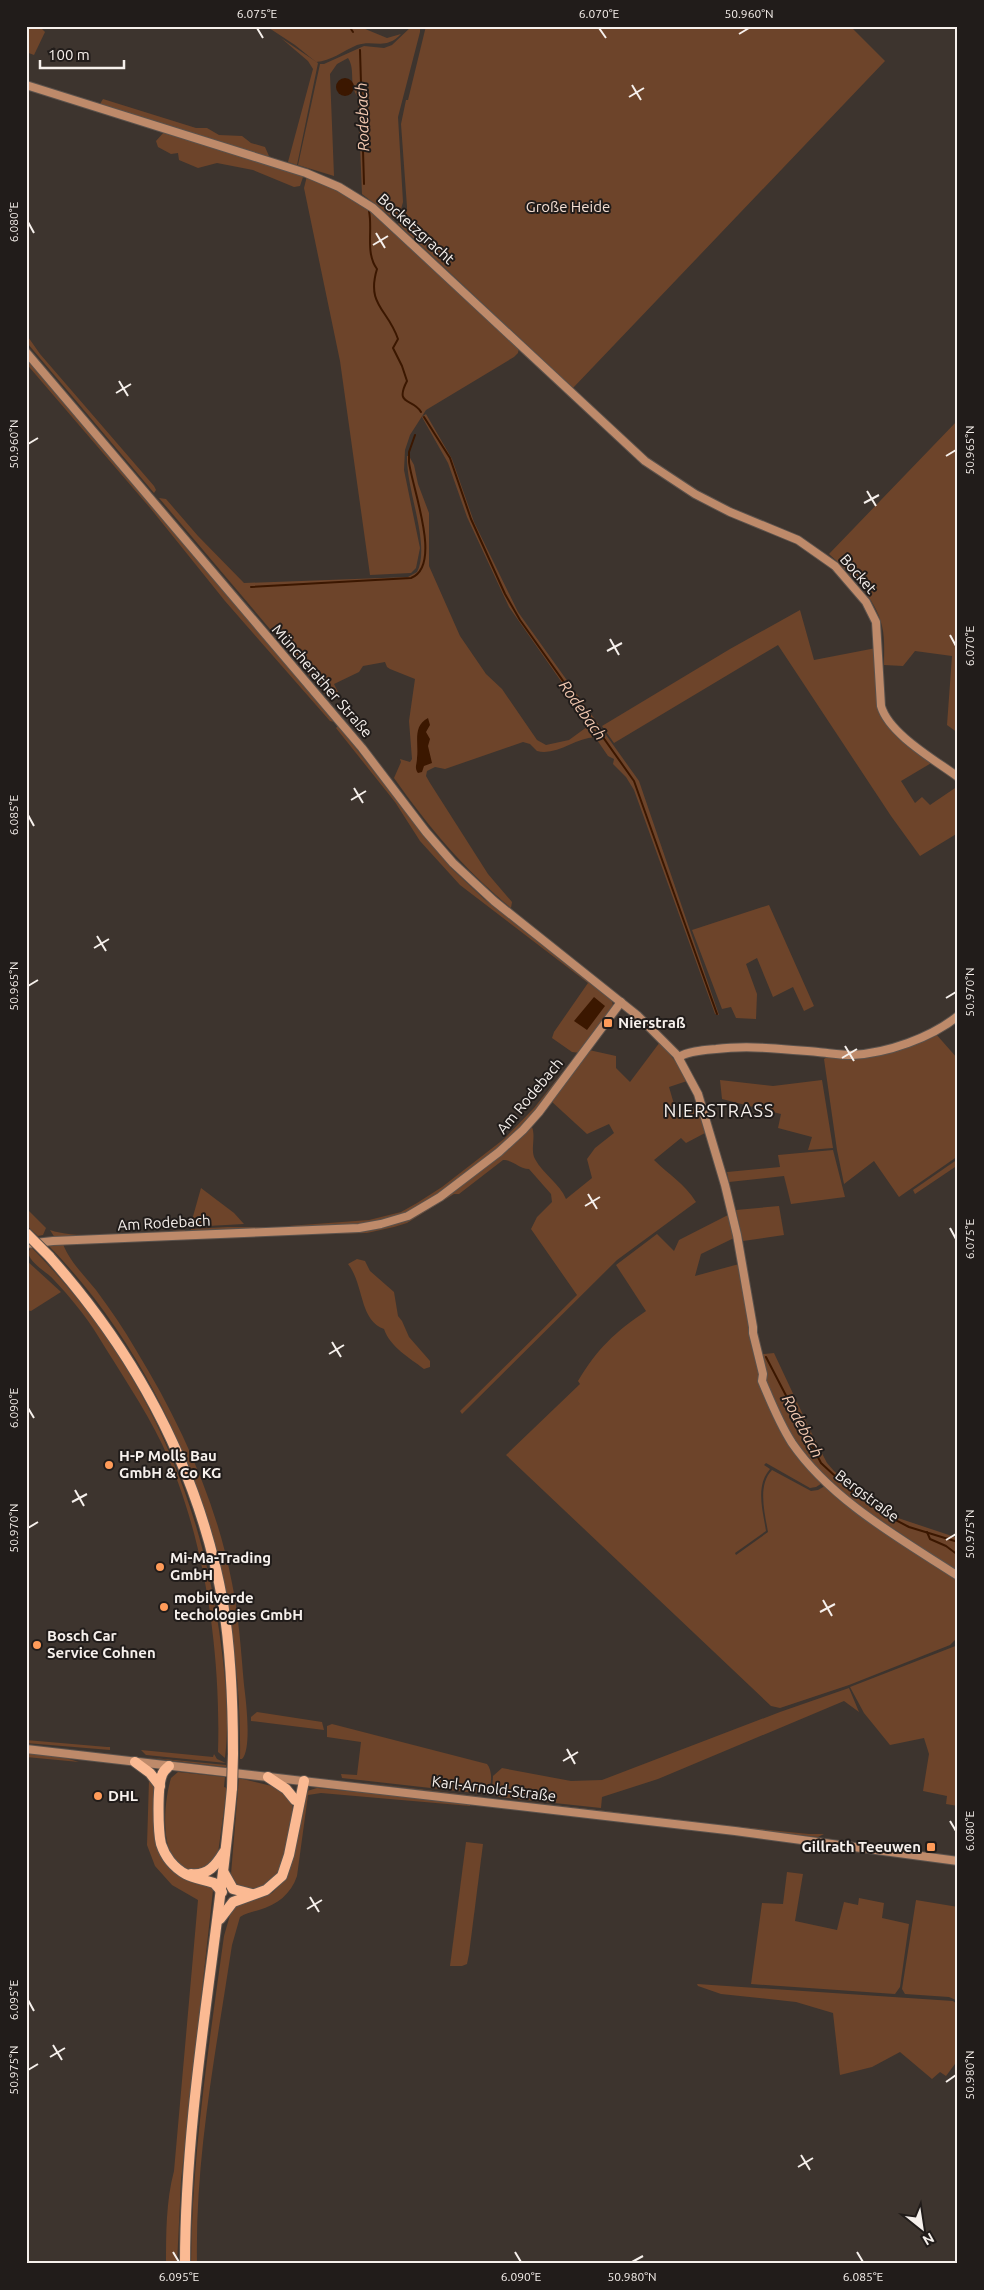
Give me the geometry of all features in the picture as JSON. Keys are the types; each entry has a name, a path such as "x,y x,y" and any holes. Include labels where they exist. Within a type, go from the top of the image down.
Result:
{"highway":[{"path":"26,1233 49,1256 87,1300 131,1363 171,1439 187,1476 210,1547 223,1605 232,1695 234,1754 222,1892 190,2154 185,2264"},
{"path":"135,1762 150,1773 160,1786"},
{"path":"169,1766 162,1773 160,1786 159,1832 163,1848 171,1862 183,1872 194,1878 214,1882 222,1892"},
{"path":"160,1808 169,1766"},
{"path":"268,1777 286,1789 295,1800"},
{"path":"296,1816 296,1790 304,1781"},
{"path":"218,1922 233,1902 258,1894 274,1885 283,1873 289,1855 304,1781"},
{"path":"183,1872 197,1874 206,1872 215,1866 226,1850"},
{"path":"224,1873 233,1889 258,1894"}],"street":[{"name":"Bocketzgracht","path":"26,86 306,172 359,198 386,218 645,460"},
{"name":"Müncherather Straße","path":"26,352 362,748 426,832 453,863 494,901 621,1002"},
{"name":"Bocket","path":"645,460 695,494 730,512 798,540 835,566 866,602 876,622 881,706 885,718 902,734 958,776"},
{"path":"621,1002 656,1031 679,1057 730,1047 862,1054 885,1049 924,1036 958,1016"},
{"name":"Am Rodebach","path":"26,1244 53,1241 359,1228 398,1220 440,1197 499,1152 523,1130 621,1002"},
{"name":"Bergstraße","path":"679,1057 698,1094 725,1185 745,1280 753,1327 752,1333 759,1352 763,1374 762,1381 786,1434 805,1460 841,1496 904,1541 958,1576"},
{"name":"Karl-Arnold-Straße","path":"26,1749 735,1831 958,1861"}],"green space":[{"path":"26,26 39,26 45,32 34,55 26,52"},
{"path":"266,26 358,26 387,38 401,34 390,42 357,45 332,58 316,62 295,45"},
{"path":"412,26 420,26 420,32 398,117 403,202 400,213 394,219 362,194 358,97 353,88 352,67 348,58 337,64 330,74 334,176 298,165 320,64 324,64 364,46 384,48 392,45"},
{"name":"Große Heide","path":"426,26 850,26 885,61 573,388 398,224 406,213 407,207 401,124"},
{"path":"281,38 318,63 297,165 288,162 313,69 308,61"},
{"path":"103,99 196,128 207,128 219,135 242,136 251,143 265,147 269,156 116,111 100,104"},
{"path":"164,132 304,174 300,186 294,187 253,170 217,163 198,168 179,160 178,153 171,154 158,147 156,141"},
{"path":"307,176 328,185 372,210 519,348 518,353 514,357 426,410 410,435 405,450 404,470 420,548 416,568 411,573 370,575 340,361 304,188"},
{"path":"26,334 40,354 154,486 156,490 154,493 28,344"},
{"path":"26,345 151,493 26,348"},
{"path":"26,357 334,722 330,721 225,601 151,509 30,368 26,363"},
{"path":"426,414 452,459 474,522 518,612 639,781 719,1015 715,1014 634,790 626,777 613,764 614,759 608,756 595,737 544,752 537,751 530,744 523,742 445,769 435,767 427,771 426,776 430,783 488,874 512,902 511,908 448,847 394,778 401,762 400,759 410,762 412,759 409,721 415,679 390,669 385,662 363,666 359,672 334,684 338,692 328,698 277,638 280,634 277,632 275,635 159,498 166,499 198,536 244,583 408,577 417,572 421,561 420,532 408,470 407,456 409,456 414,465 418,484 429,513 429,566 460,636 486,674 502,689 537,740 546,745 569,740 591,724 509,607 467,517 448,463 422,417"},
{"path":"958,420 958,733 947,725 952,656 915,651 903,666 884,665 883,631 874,605 861,586 829,554"},
{"path":"158,500 273,636 271,637"},
{"path":"800,610 814,660 876,648 876,690 880,715 889,728 933,762 901,781 915,803 922,797 930,805 958,786 958,833 920,856 891,816 778,645 614,743 602,726 730,649"},
{"path":"338,726 451,868 484,899 612,999 613,1007 580,1053 572,1052 552,1038 554,1032 588,983 460,885 420,841 395,802 336,728"},
{"path":"769,905 814,1006 804,1011 793,987 773,997 757,958 746,964 757,994 756,1019 736,1018 731,1007 722,1009 692,930"},
{"path":"935,1033 958,1059 958,1156 899,1197 874,1161 844,1184 837,1150 824,1059 829,1056 851,1057"},
{"path":"660,1042 679,1066 687,1081 669,1087 676,1111 698,1109 705,1133 686,1143 681,1138 654,1160 681,1184 696,1202 617,1260 462,1414 460,1411 577,1295 531,1229 537,1217 552,1202 551,1194 529,1169 503,1160 459,1194 454,1194 407,1223 367,1233 325,1234 400,1222 529,1126 532,1127 533,1131 535,1159 566,1199 592,1178 587,1159 595,1148 614,1133 609,1124 587,1134 551,1101 589,1050 616,1056 616,1068 630,1082"},
{"path":"569,1064 571,1064 554,1088 517,1132 488,1158 438,1194 406,1214 354,1225 285,1229 288,1226 369,1220 401,1212 417,1203 442,1187 504,1139 534,1108"},
{"path":"720,1080 773,1086 822,1080 833,1148 808,1150 812,1137 778,1128 781,1114 722,1099"},
{"path":"833,1150 845,1197 791,1204 784,1176 729,1182 727,1172 780,1167 778,1155"},
{"path":"958,1159 958,1165 915,1194 913,1190"},
{"path":"201,1188 234,1213 244,1224 190,1227"},
{"path":"779,1206 784,1235 743,1241 736,1210"},
{"path":"26,1208 46,1228 43,1235 38,1236 26,1225"},
{"path":"728,1215 734,1238 701,1254 695,1276 739,1264 756,1355 774,1353 827,1463 867,1498 898,1518 958,1538 958,1572 851,1500 827,1480 816,1487 810,1488 766,1463 764,1465 770,1469 765,1476 761,1499 766,1531 735,1553 736,1555 768,1532 763,1491 767,1476 772,1470 811,1491 825,1486 958,1579 958,1637 950,1645 849,1685 780,1708 771,1706 506,1455 580,1384 578,1381 600,1350 625,1326 646,1311 616,1265 657,1234 674,1251 679,1240"},
{"path":"274,1227 274,1230 190,1233 191,1229"},
{"path":"50,1230 80,1235 98,1235 185,1230 184,1233 55,1238"},
{"path":"63,1244 73,1263 96,1290 127,1334 181,1433 206,1492 225,1552 236,1608 248,1724 247,1746 242,1759 240,1759 238,1689 230,1620 215,1551 195,1483 168,1418 134,1356 94,1298 48,1245"},
{"path":"31,1247 68,1288 102,1331 131,1376 156,1423 178,1472 195,1523 209,1576 219,1630 227,1710 225,1758 218,1752 217,1675 207,1595 199,1555 177,1479 162,1444 132,1390 83,1314 66,1293 30,1257 28,1253"},
{"path":"357,1259 365,1261 370,1271 394,1292 398,1316 409,1337 430,1361 430,1367 424,1369 401,1352 391,1341 384,1329 370,1318 357,1281 348,1264"},
{"path":"26,1260 61,1292 31,1311 26,1310"},
{"path":"958,1645 958,1806 946,1804 947,1796 923,1791 929,1754 924,1738 890,1745 864,1713 850,1687"},
{"path":"849,1688 859,1712 844,1701 658,1779 602,1797 601,1808 499,1797 492,1794 493,1776 502,1768 571,1781 602,1780 780,1712"},
{"path":"257,1712 322,1722 324,1730 251,1721 251,1717"},
{"path":"332,1724 487,1764 491,1774 489,1791 487,1794 475,1793 342,1778 341,1774 357,1775 361,1742 327,1737 327,1726"},
{"path":"26,1740 110,1747 110,1750 26,1743"},
{"path":"141,1750 213,1757 214,1754 217,1759 226,1763 146,1755"},
{"path":"26,1752 62,1757 79,1762 26,1757"},
{"path":"143,1757 226,1765 226,1767"},
{"path":"178,1772 225,1777 224,1787 227,1788 218,1853 209,1867 190,1870 179,1865 172,1856 168,1844 165,1830 166,1801 171,1778"},
{"path":"239,1778 276,1787 292,1801 292,1822 283,1860 278,1872 271,1881 258,1889 238,1887 231,1874"},
{"path":"149,1780 154,1780 160,1855 212,1887 213,1890 181,2181 177,2264 166,2264 167,2217 174,2171 198,1900 172,1885 155,1866 147,1845"},
{"path":"361,1782 484,1797 481,1798"},
{"path":"317,1788 470,1803 470,1806 321,1793 308,1795 297,1876 291,1888 277,1902 240,1917 232,1945 213,2064 203,2144 197,2224 197,2264 191,2264 194,2182 198,2141 224,1936 232,1908 272,1893 286,1879 307,1791"},
{"path":"496,1798 698,1822 698,1824 675,1821"},
{"path":"712,1824 824,1834 818,1837 710,1826"},
{"path":"466,1842 483,1844 469,1954 467,1964 450,1966"},
{"path":"787,1872 803,1874 795,1921 837,1930 844,1902 858,1905 859,1898 884,1903 882,1918 909,1924 900,1987 895,1994 751,1984 762,1903 783,1904"},
{"path":"916,1900 958,1907 958,2001 949,1997 905,1994 902,1989"},
{"path":"697,1984 953,2001 958,2005 958,2060 946,2076 940,2072 932,2079 900,2052 872,2067 840,2075 833,2013 796,2002 721,1994"}],"shaded area":[{"path":"345,78 351,81 354,87 351,93 345,96 339,93 336,87 339,81"},
{"path":"428,718 430,725 426,732 430,739 428,746 432,763 424,766 422,772 418,773 416,767 418,730 423,721"},
{"path":"594,997 605,1006 587,1030 574,1021"}],"waterway":[{"name":"Rodebach","path":"349,26 353,32"},
{"name":"Rodebach","path":"360,50 364,184"},
{"name":"Rodebach","path":"369,211 371,256 377,269 374,281 376,299 398,339 393,348 407,381 403,394 404,398 421,412"},
{"name":"Rodebach","path":"424,417 450,458 471,519 505,594 520,620 634,781 717,1014"},
{"path":"251,587 411,578 420,571 425,558 425,543 423,525 409,462 409,452 415,435"},
{"name":"Rodebach","path":"766,1357 821,1463 850,1490 884,1514 909,1527 958,1542"},
{"name":"Rodebach","path":"927,1532 930,1539 946,1546 958,1555"}],"place":[{"name":"Nierstraß","path":"608,1023"},
{"name":"H-P Molls Bau GmbH & Co KG","path":"109,1465"},
{"name":"Mi-Ma-Trading GmbH","path":"160,1567"},
{"name":"mobilverde techologies GmbH","path":"164,1607"},
{"name":"Bosch Car Service Cohnen","path":"37,1645"},
{"name":"DHL","path":"98,1796"},
{"name":"Gillrath Teeuwen","path":"931,1847"}],"district":[{"name":"NIERSTRASS","path":"719,1111"}]}
